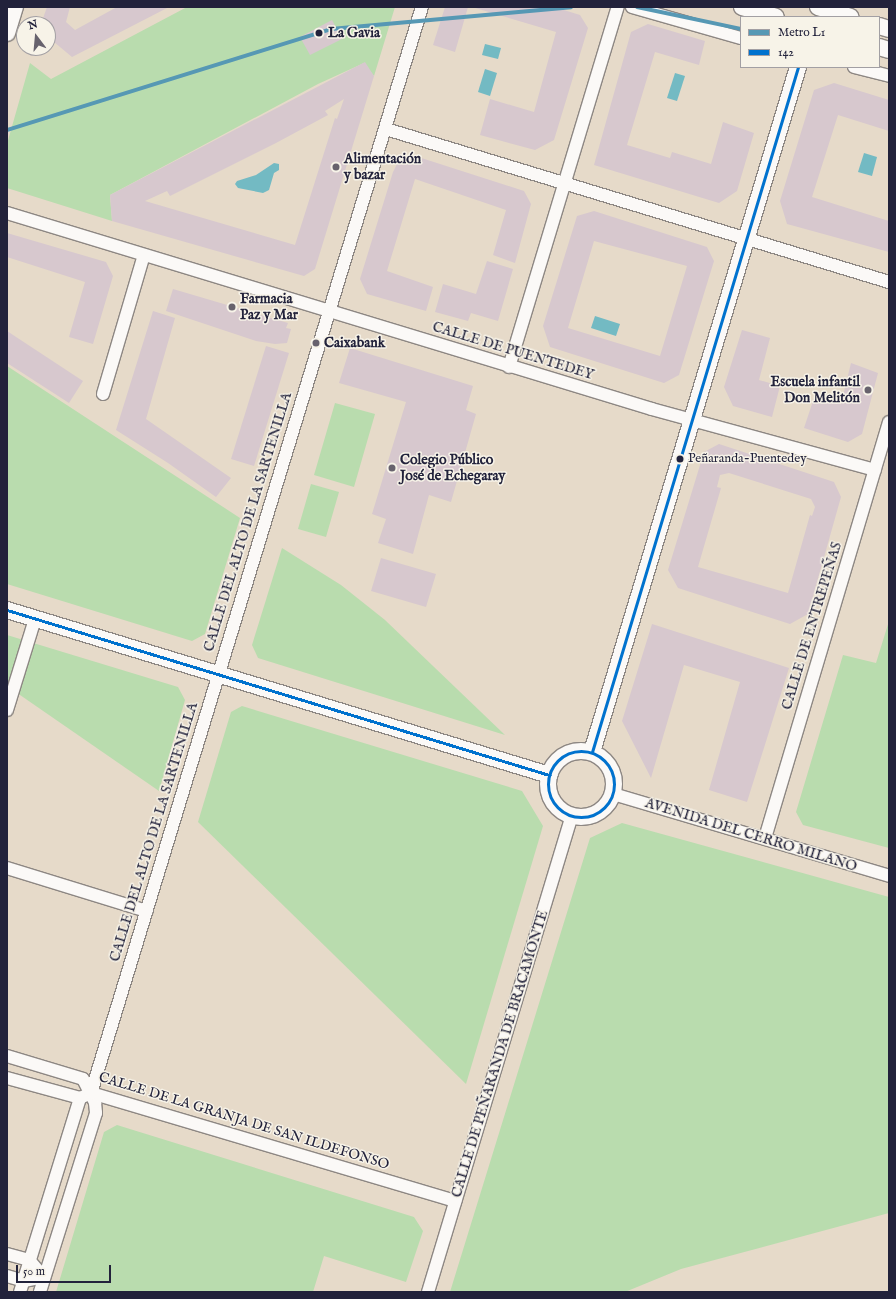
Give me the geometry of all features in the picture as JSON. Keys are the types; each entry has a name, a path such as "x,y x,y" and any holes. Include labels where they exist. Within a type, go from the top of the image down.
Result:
{"main road":[{"path":"7,33 15,7"},
{"path":"742,7 774,16"},
{"path":"818,7 849,14"},
{"path":"592,752 745,239 798,68"},
{"path":"7,610 549,775"},
{"path":"582,750 592,752 600,756 611,769 614,785 613,794 601,811 586,817 572,816 555,803 548,784 549,775 561,757 582,750"}],"street":[{"name":"CALLE DEL ALTO DE LA SARTENILLA","path":"91,1093 422,7"},
{"path":"508,366 618,7"},
{"path":"632,7 740,38"},
{"path":"858,68 889,76"},
{"path":"386,129 542,178 590,191 889,282"},
{"name":"CALLE DE PUENTEDEY","path":"7,213 691,421 875,470"},
{"path":"103,394 144,255"},
{"name":"CALLE DE ENTREPEÑAS","path":"766,838 889,422"},
{"path":"7,710 35,619"},
{"name":"AVENIDA DEL CERRO MILANO","path":"613,794 766,838 889,876"},
{"name":"CALLE DE PEÑARANDA DE BRACAMONTE","path":"428,1292 572,816"},
{"path":"7,868 147,911"},
{"name":"CALLE DE LA GRANJA DE SAN ILDEFONSO","path":"7,1056 83,1079 91,1093 455,1201"},
{"path":"7,1078 80,1098 91,1093 96,1113 40,1292"},
{"path":"22,1286 80,1098"},
{"path":"7,1254 29,1260 44,1277"},
{"path":"7,1276 22,1286"},
{"path":"22,1286 44,1277"}],"green space":[{"path":"187,7 395,7 374,76 364,63 318,84 110,195 112,221 7,188 7,144 30,63 51,79"},
{"path":"7,366 240,518 205,634 192,641 7,584"},
{"path":"335,403 375,414 354,487 314,475"},
{"path":"311,484 339,492 326,537 298,529"},
{"path":"282,548 341,585 385,620 505,735 258,658 252,645"},
{"path":"889,621 889,848 803,825 796,812 843,655 876,663"},
{"path":"7,635 178,687 185,700 159,791 7,686"},
{"path":"242,706 522,791 543,826 466,1084 198,822 231,712"},
{"path":"622,823 889,897 889,1213 681,1269 625,1292 450,1292 590,838"},
{"path":"117,1125 414,1217 423,1231 406,1282 324,1256 313,1292 56,1292 104,1132"}],"water":[{"path":"485,44 501,48 498,59 482,55"},
{"path":"485,69 497,73 490,96 478,92"},
{"path":"675,73 685,76 677,101 667,98"},
{"path":"864,153 877,157 872,176 858,172"},
{"path":"274,163 279,164 279,170 274,173 269,190 263,193 238,188 235,184 237,181 256,175"},
{"path":"595,316 620,324 616,336 591,328"}],"building":[{"path":"47,7 70,7 66,22 75,30 117,7 169,7 72,57 56,44 56,16 44,16"},
{"path":"445,7 468,7 455,52 433,45"},
{"path":"472,7 554,7 580,15 588,28 554,140 535,150 480,135 490,99 534,112 556,32"},
{"name":"La Gavia","path":"332,20 342,39 310,55 300,37"},
{"path":"648,24 705,41 699,65 655,52 627,145 670,158 672,152 711,164 723,122 754,133 737,191 719,203 594,165 631,32"},
{"path":"365,62 374,76 315,269 304,276 112,221 110,195","holes":["344,99 337,119 335,118 295,245 145,201 167,191 170,196 276,143 328,115 325,111"]},
{"path":"834,83 889,100 889,131 838,115 812,197 889,221 889,252 787,224 780,201 814,90"},
{"path":"412,155 524,191 531,204 515,263 493,255 506,210 415,179 387,271 433,287 426,311 367,294 360,279 393,172 399,160"},
{"path":"594,211 707,247 714,261 679,375 664,383 550,347 543,326 577,216","holes":["594,241 687,266 660,356 568,328"]},
{"path":"7,233 106,262 113,276 93,344 69,337 85,282 7,257"},
{"path":"487,261 513,269 498,321 471,313 468,321 435,312 443,284 476,294"},
{"path":"173,289 288,323 286,328 291,329 287,343 275,344 256,341 166,311"},
{"path":"153,311 175,318 146,419 231,478 216,497 168,463 116,430"},
{"path":"742,330 770,338 759,380 780,386 772,417 733,406 724,387"},
{"path":"7,331 83,381 69,403 7,363"},
{"path":"266,346 289,353 254,466 231,459"},
{"path":"350,348 473,386 466,410 476,414 451,502 429,495 413,554 378,543 386,519 372,514 406,402 339,383"},
{"path":"851,363 878,373 862,434 848,442 804,428 815,395 841,404"},
{"path":"719,444 834,482 841,497 808,614 790,624 678,588 668,570 704,452","holes":["729,473 811,499 815,507 812,516 810,515 788,593 698,567 721,488 717,487 720,475"]},
{"path":"381,558 436,574 426,607 371,591"},
{"path":"652,624 789,668 747,802 709,790 740,682 684,665 651,778 622,721"}],"metro line":[{"name":"L1","path":"7,130 331,29 571,7"},
{"name":"L1","path":"637,7 740,29"}],"transit line":[{"name":"142","path":"592,752 798,68"},
{"name":"142","path":"7,610 549,775"},
{"name":"142","path":"581,751 594,753 604,761 612,771 614,784 612,797 604,807 594,815 581,817 568,815 558,807 550,797 548,784 550,771 558,761 568,753 581,751"}],"place":[{"name":"La Gavia","path":"319,33"},
{"name":"Alimentación y bazar","path":"336,167"},
{"name":"Farmacia Paz y Mar","path":"232,307"},
{"name":"Caixabank","path":"316,343"},
{"name":"Escuela infantil Don Melitón","path":"868,390"},
{"name":"Peñaranda-Puentedey","path":"680,459"},
{"name":"Colegio Público José de Echegaray","path":"392,468"}]}
